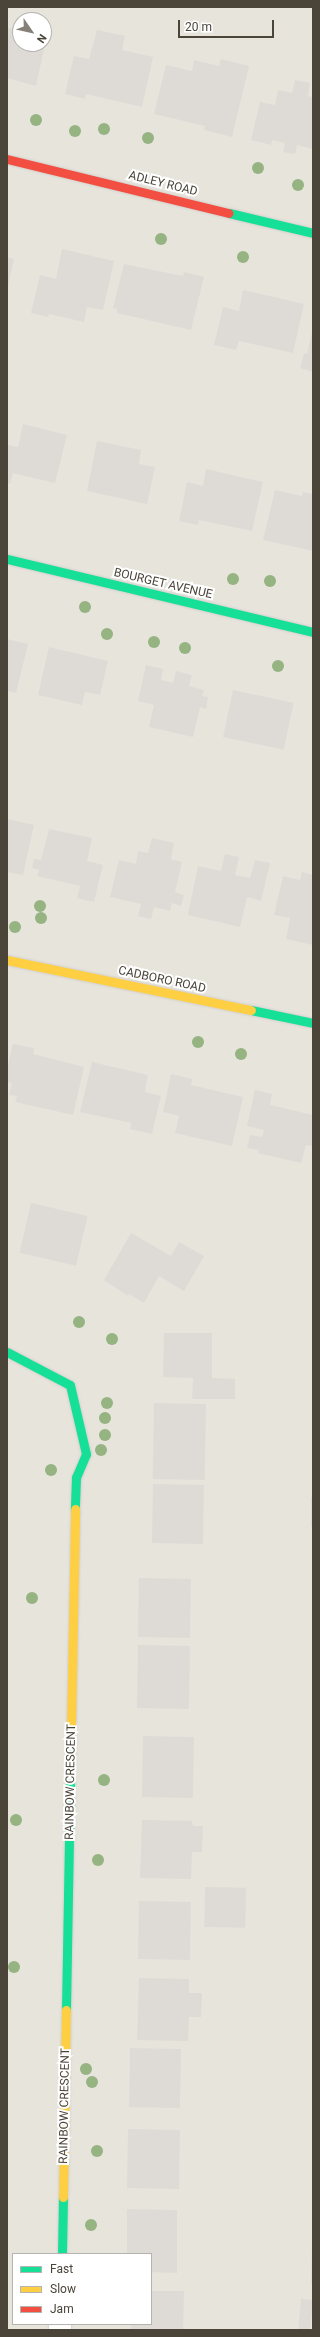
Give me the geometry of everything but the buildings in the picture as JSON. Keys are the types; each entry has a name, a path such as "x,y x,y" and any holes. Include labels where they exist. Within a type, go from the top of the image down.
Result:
{"street":[{"name":"ADLEY ROAD","path":"7,159 313,233"},
{"name":"BOURGET AVENUE","path":"7,559 313,632"},
{"name":"CADBORO ROAD","path":"7,960 313,1023"},
{"name":"RAINBOW CRESCENT","path":"7,1352 70,1385 86,1454 76,1477 62,2253"}],"shaded area":[{"path":"7,7 313,7 313,2330 7,2330"}],"traffic: fast":[{"path":"229,213 313,233"},
{"path":"7,559 313,632"},
{"path":"251,1010 313,1023"},
{"path":"7,1352 70,1385 86,1454 76,1477 75,1509"},
{"path":"66,2010 71,1727"},
{"path":"62,2253 63,2197"}],"traffic: slow":[{"path":"7,960 251,1010"},
{"path":"71,1727 75,1509"},
{"path":"63,2197 66,2010"}],"traffic: jam":[{"path":"7,159 229,213"}]}
